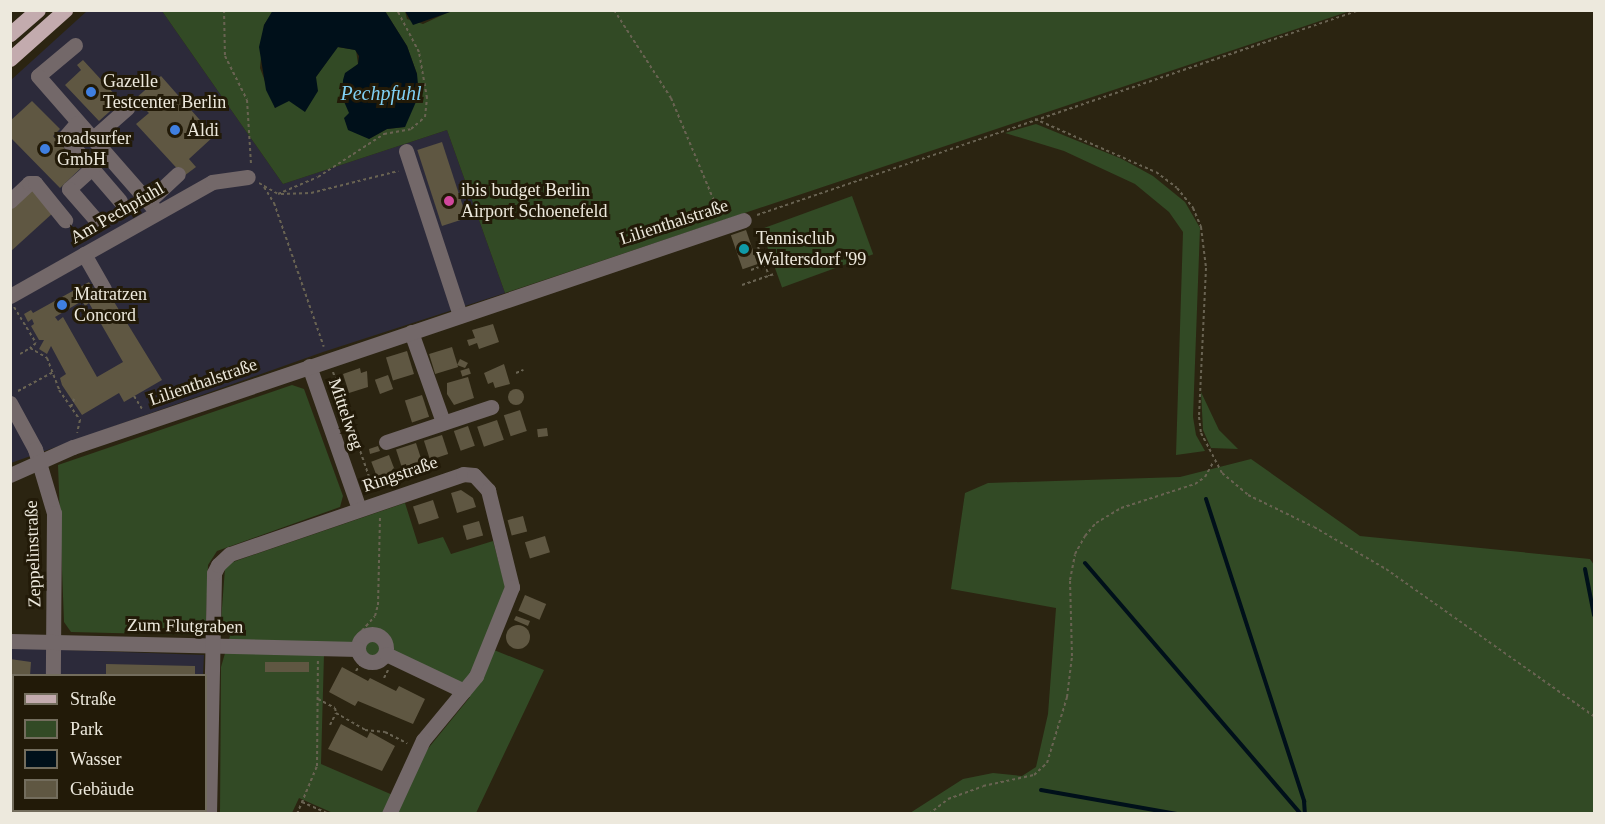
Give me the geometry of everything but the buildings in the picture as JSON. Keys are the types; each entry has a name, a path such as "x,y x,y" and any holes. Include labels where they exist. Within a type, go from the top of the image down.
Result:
{"main road":[{"path":"10,34 38,10"},
{"path":"10,59 65,10"}],"street":[{"path":"75,45 38,76 77,123 153,206 177,174"},
{"path":"92,139 127,108"},
{"path":"77,123 65,137 120,201"},
{"path":"406,151 460,315"},
{"path":"92,168 69,189 95,219"},
{"name":"Am Pechpfuhl","path":"10,296 84,254 153,206 212,182 248,177"},
{"path":"10,201 29,183 35,183 65,219"},
{"name":"Lilienthalstraße","path":"10,475 73,447 744,220"},
{"path":"84,254 104,289"},
{"path":"411,332 443,422"},
{"name":"Mittelweg","path":"309,366 359,509"},
{"name":"Zeppelinstraße","path":"10,403 40,461 54,513 53,674"},
{"path":"386,442 491,407"},
{"name":"Ringstraße","path":"209,813 214,573 222,559 378,502 463,474 474,475 488,490 512,587 484,662 418,749 389,813"},
{"name":"Zum Flutgraben","path":"359,655 368,635 377,635 384,641 386,654"},
{"name":"Zum Flutgraben","path":"10,641 319,649 359,655 373,662 386,654"},
{"name":"Zum Flutgraben","path":"386,654 464,691"}],"path":[{"path":"224,10 225,56 247,100 251,150 248,177 278,194 312,193 329,185 411,168"},
{"path":"278,194 318,177 384,134 411,129 425,117 427,98 418,52 397,10"},
{"path":"614,10 671,98 723,226"},
{"path":"744,220 1360,10"},
{"path":"1035,119 1156,172 1177,188 1192,208 1201,227 1206,268 1198,417 1214,461 1248,495 1386,569 1594,717"},
{"path":"264,186 274,203 378,502 378,605 375,616 357,633 359,655"},
{"path":"759,247 769,276"},
{"path":"751,270 765,265"},
{"path":"742,285 774,274"},
{"path":"17,312 36,343 20,354"},
{"path":"30,348 46,358 55,371 59,390 80,420 73,447"},
{"path":"516,373 523,370"},
{"path":"10,396 55,371"},
{"path":"71,407 74,399"},
{"path":"929,813 948,799 983,786 1034,775 1047,763 1067,697 1072,656 1070,580 1075,554 1085,536 1121,508 1195,484 1205,477 1214,461"},
{"path":"297,813 317,766 319,649"},
{"path":"318,699 335,708 336,713 364,730 385,732 418,749"},
{"path":"330,725 336,713"},
{"path":"302,802 329,813"}],"shaded area":[{"path":"87,11 162,11 283,184 447,130 505,293 323,352 11,463 11,80"},
{"path":"11,648 204,655 203,674 12,674 12,722"},
{"path":"38,812 144,812 38,814"}],"green space":[{"path":"453,10 1350,11 505,293 447,130 283,184 162,11 273,11 264,25 260,68 275,108 316,77 337,47 356,50 358,64 350,71 342,97 369,139 387,129 405,127 417,74 407,46 385,11 405,11 407,19 423,24"},
{"path":"1036,124 1122,159 1153,176 1185,202 1200,228 1193,417 1196,435 1205,451 1176,455 1183,232 1169,212 1135,184 1064,151 1005,133"},
{"path":"852,196 873,254 782,287 761,229"},
{"path":"292,385 304,389 343,496 340,507 217,551 208,565 206,623 195,635 71,632 64,622 58,465"},
{"path":"1201,392 1219,430 1238,449 1211,448 1203,430"},
{"path":"1251,459 1360,536 1590,559 1594,565 1594,813 910,813 963,779 993,773 1022,776 1036,767 1048,714 1056,608 951,589 965,493 988,483 1180,477"},
{"path":"405,503 418,544 443,537 451,554 493,541 505,585 494,650 544,670 476,813 333,813 299,798 292,813 220,814 221,667 230,636 223,631 221,621 225,568 230,563","holes":["324,654 353,654 359,664 369,670 389,662 404,666 470,697 426,751 402,799 321,764"]}],"water":[{"name":"Pechpfuhl","path":"273,10 385,11 407,46 417,74 419,95 405,127 387,129 369,139 348,130 344,118 349,113 342,97 343,80 345,73 358,64 359,56 355,50 338,47 316,77 318,91 305,112 289,101 275,108 266,90 259,47 264,25"},
{"path":"405,10 453,11 413,25"}],"waterway":[{"path":"1206,499 1304,801 1305,814"},
{"path":"1085,563 1301,814"},
{"path":"1585,569 1594,615"},
{"path":"1041,790 1177,814"}],"place":[{"name":"Gazelle Testcenter Berlin","path":"91,92"},
{"name":"Aldi","path":"175,130"},
{"name":"roadsurfer GmbH","path":"45,149"},
{"name":"ibis budget Berlin Airport Schoenefeld","path":"449,201"},
{"name":"Tennisclub Waltersdorf '99","path":"744,249"},
{"name":"Matratzen Concord","path":"62,305"}]}
